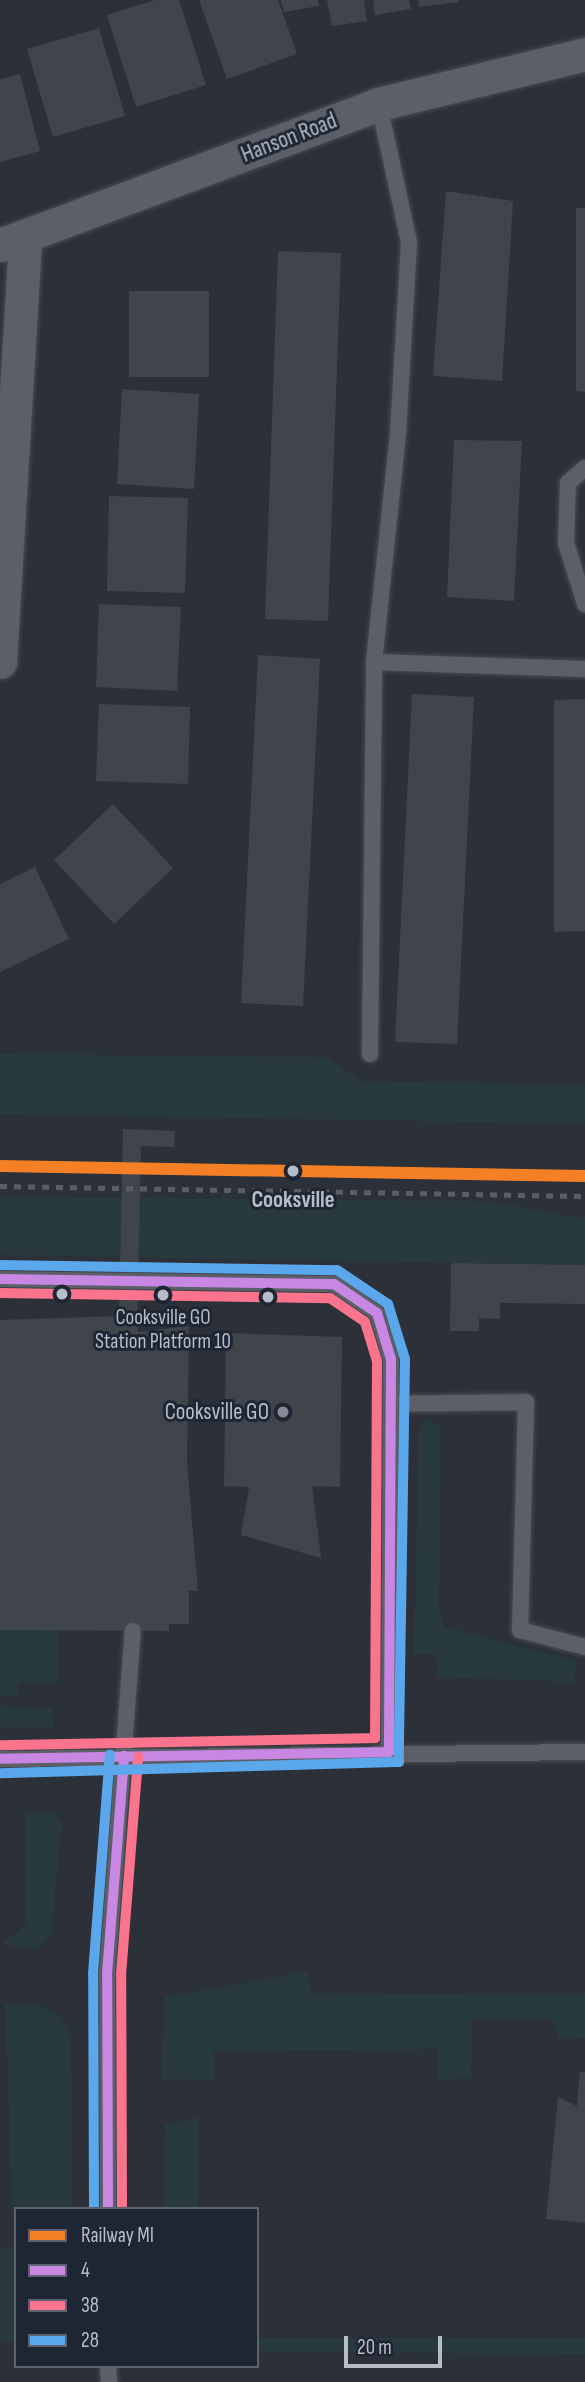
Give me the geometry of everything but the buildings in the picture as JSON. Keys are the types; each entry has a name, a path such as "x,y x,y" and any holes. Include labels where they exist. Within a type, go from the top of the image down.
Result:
{"street":[{"name":"Hanson Road","path":"12,241 379,104 585,54"},
{"path":"0,662 12,241"}],"lane":[{"path":"370,1054 374,662 398,434 409,242 379,104"},
{"path":"585,467 568,484 566,544 585,604"},
{"path":"374,662 585,669"},
{"path":"0,1279 334,1283 377,1313 388,1335 391,1404 388,1752"},
{"path":"391,1404 526,1402 520,1630 585,1647"},
{"path":"107,2207 107,1974 133,1630"},
{"path":"0,1759 388,1752 585,1752"}],"shaded area":[{"path":"0,1054 327,1057 360,1081 585,1085 585,1124 0,1114"},
{"path":"0,1197 487,1201 585,1219 585,1265 0,1255"},
{"path":"426,1418 441,1426 439,1608 445,1627 576,1661 574,1682 438,1677 436,1654 414,1654 419,1426"},
{"path":"0,1630 57,1630 57,1684 19,1683 18,1696 0,1696"},
{"path":"0,1707 51,1708 54,1727 0,1727"},
{"path":"26,1813 55,1813 62,1821 51,1935 36,1949 2,1944 27,1924"},
{"path":"308,1972 310,1993 585,1995 585,2038 559,2039 552,2019 472,2020 471,2078 438,2080 437,2049 214,2051 214,2080 161,2079 165,1997"},
{"path":"5,2004 37,2004 58,2014 71,2038 72,2207 14,2207 14,2248"},
{"path":"198,2117 199,2207 163,2207 165,2125"},
{"path":"14,2248 14,2341 0,2341 0,2249"},
{"path":"259,2338 585,2338 585,2354 259,2352"}],"railway":[{"path":"0,1186 585,1196"}],"rail line":[{"name":"MI","path":"0,1166 585,1176"}],"transit line":[{"name":"28","path":"0,1265 337,1270 388,1304 405,1359 399,1762 0,1773"},
{"name":"4","path":"0,1279 334,1284 377,1313 391,1359 389,1752 0,1759"},
{"name":"38","path":"0,1293 330,1298 365,1322 377,1361 375,1738 0,1745"},
{"name":"28","path":"94,2207 93,1974 110,1755"},
{"name":"4","path":"108,2207 107,1974 124,1756"},
{"name":"38","path":"122,2207 121,1975 138,1757"}],"place":[{"name":"Cooksville","path":"293,1171"},
{"name":"Cooksville GO Station Platform 10","path":"163,1295"},
{"name":"Cooksville GO","path":"283,1412"}]}
